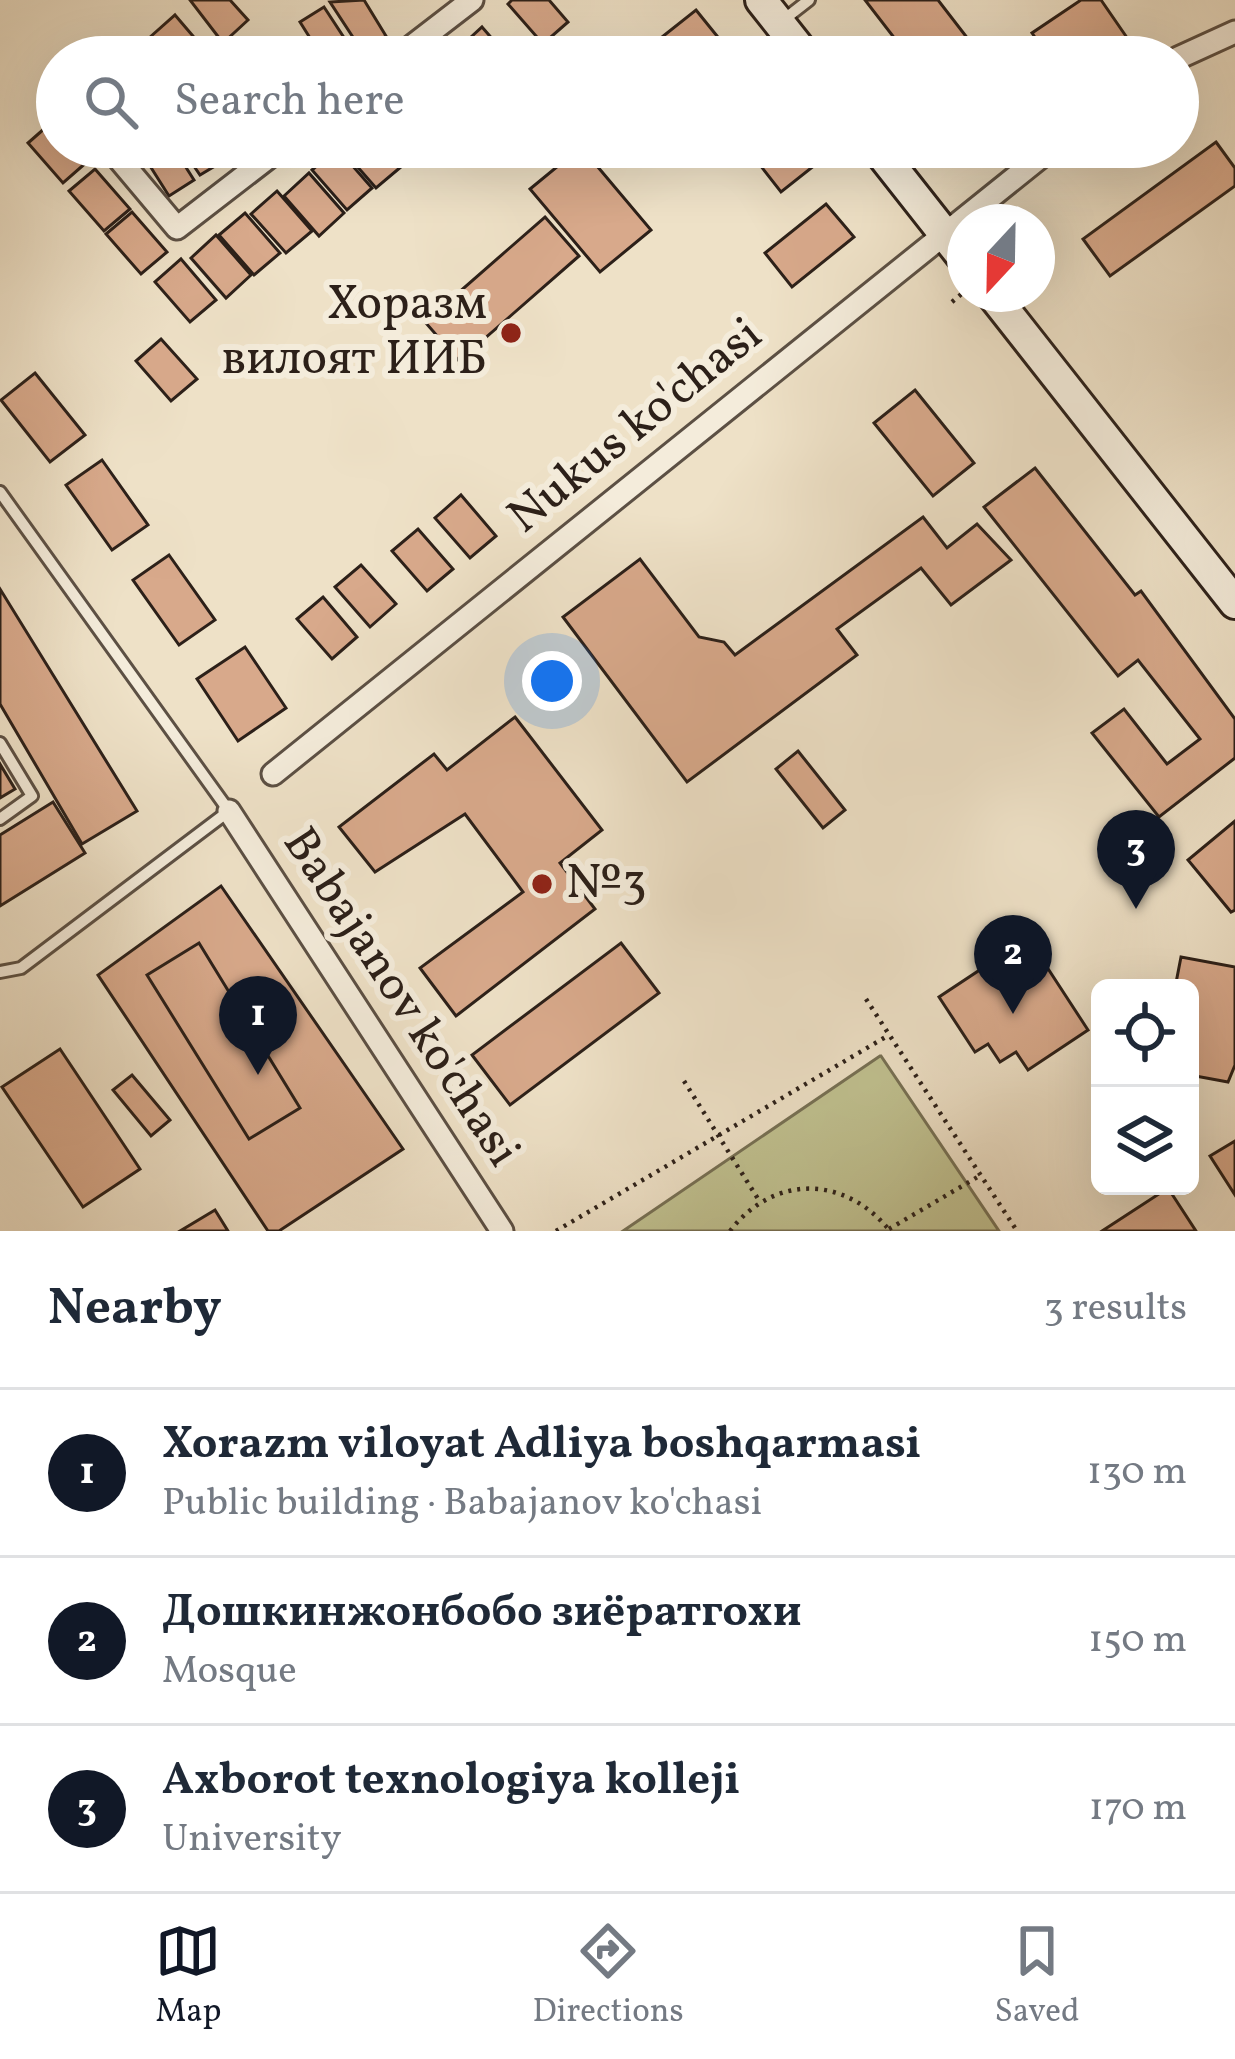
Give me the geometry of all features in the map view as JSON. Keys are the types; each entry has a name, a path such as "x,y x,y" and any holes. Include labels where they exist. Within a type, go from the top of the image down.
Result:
{"main road":[{"path":"770,12 789,36"},
{"path":"894,168 947,236"},
{"path":"1006,312 1235,603"}],"street":[{"path":"425,36 472,0"},
{"path":"1199,48 1235,32"},
{"path":"127,168 177,228 255,168"},
{"name":"Nukus ko'chasi","path":"273,774 1026,168"},
{"name":"Babajanov ko'chasi","path":"229,811 502,1231"}],"lane":[{"path":"770,12 809,0"},
{"path":"0,492 229,811 21,968 0,972"},
{"path":"0,743 32,796 0,818"}],"path":[{"path":"866,999 1017,1231"},
{"path":"556,1231 889,1035"},
{"path":"684,1081 760,1202"},
{"path":"730,1231 760,1202 805,1186 837,1190 867,1205 890,1230 981,1174"}],"green space":[{"path":"880,1056 999,1231 623,1231"}],"building":[{"path":"190,0 230,0 248,20 231,36 218,36"},
{"path":"364,0 386,36 352,36 330,2"},
{"path":"549,0 568,22 552,36 536,36 508,4"},
{"path":"865,0 938,0 966,36 893,36"},
{"path":"1081,0 1101,0 1126,36 1034,36 1032,33"},
{"path":"324,7 343,36 309,36 300,22"},
{"path":"696,10 717,36 663,36"},
{"path":"175,15 193,36 151,36"},
{"path":"1216,142 1235,168 1235,186 1110,276 1083,239 1180,168 1199,168 1199,154"},
{"path":"50,168 80,168 63,183"},
{"path":"151,168 186,168 194,180 169,196"},
{"path":"354,168 372,188 347,210 312,170"},
{"path":"358,168 400,168 376,188"},
{"path":"556,168 599,168 651,230 600,272 530,189"},
{"path":"762,168 811,168 781,192"},
{"path":"95,169 130,209 104,231 69,191"},
{"path":"309,173 344,213 319,236 284,196"},
{"path":"277,191 312,231 286,253 251,214"},
{"path":"826,204 854,237 792,287 765,253"},
{"path":"132,212 167,252 141,274 106,234"},
{"path":"245,213 280,253 254,275 219,235"},
{"path":"545,217 579,256 459,361 425,322"},
{"path":"216,235 251,275 226,298 191,258"},
{"path":"181,259 216,300 190,322 155,282"},
{"path":"161,339 197,379 171,401 136,361"},
{"path":"35,373 85,435 50,462 1,400"},
{"path":"915,390 974,463 933,496 874,423"},
{"path":"102,460 148,525 112,550 66,485"},
{"path":"1035,468 1135,595 1141,591 1235,719 1235,758 1159,817 1092,733 1124,709 1167,764 1200,739 1138,660 1118,676 984,507"},
{"path":"461,495 496,536 470,558 435,518"},
{"path":"923,517 947,548 977,524 1011,560 951,605 921,568 837,629 857,655 687,782 563,617 640,559 699,637 724,642 735,655"},
{"path":"418,529 453,569 427,591 392,551"},
{"path":"169,555 215,620 179,645 133,580"},
{"path":"361,565 396,604 370,627 335,587"},
{"path":"0,589 137,811 82,844 0,704"},
{"path":"323,597 357,637 332,659 297,619"},
{"path":"245,647 286,708 238,741 197,679"},
{"path":"515,717 602,830 560,863 595,909 456,1016 420,968 523,892 465,814 375,872 339,827 434,754 447,770"},
{"path":"798,751 845,810 823,828 776,769"},
{"path":"0,764 15,789 0,798"},
{"path":"53,802 85,853 0,906 0,835"},
{"path":"1235,821 1235,910 1231,912 1188,860"},
{"path":"221,886 403,1149 279,1231 268,1231 98,975"},
{"path":"1028,938 1088,1030 1028,1070 1016,1052 1000,1062 988,1044 975,1052 939,997"},
{"path":"199,943 300,1108 249,1139 147,975"},
{"path":"621,943 659,993 510,1105 472,1055"},
{"path":"1181,957 1235,967 1235,1065 1228,1082 1199,1077 1199,979 1177,979"},
{"path":"60,1049 140,1169 83,1207 2,1087"},
{"path":"132,1075 170,1120 151,1136 113,1090"},
{"path":"1235,1141 1235,1195 1210,1156"},
{"path":"1157,1195 1173,1195 1196,1231 1102,1231"},
{"path":"215,1210 228,1231 180,1231"}],"place":[{"name":"Хоразм вилоят ИИБ","path":"511,333"},
{"name":"№3","path":"542,884"},
{"name":"Axborot texnologiya kolleji","path":"1136,909"},
{"name":"Дошкинжонбобо зиёратгохи","path":"1013,1014"},
{"name":"Xorazm viloyat Adliya boshqarmasi","path":"258,1075"}]}
